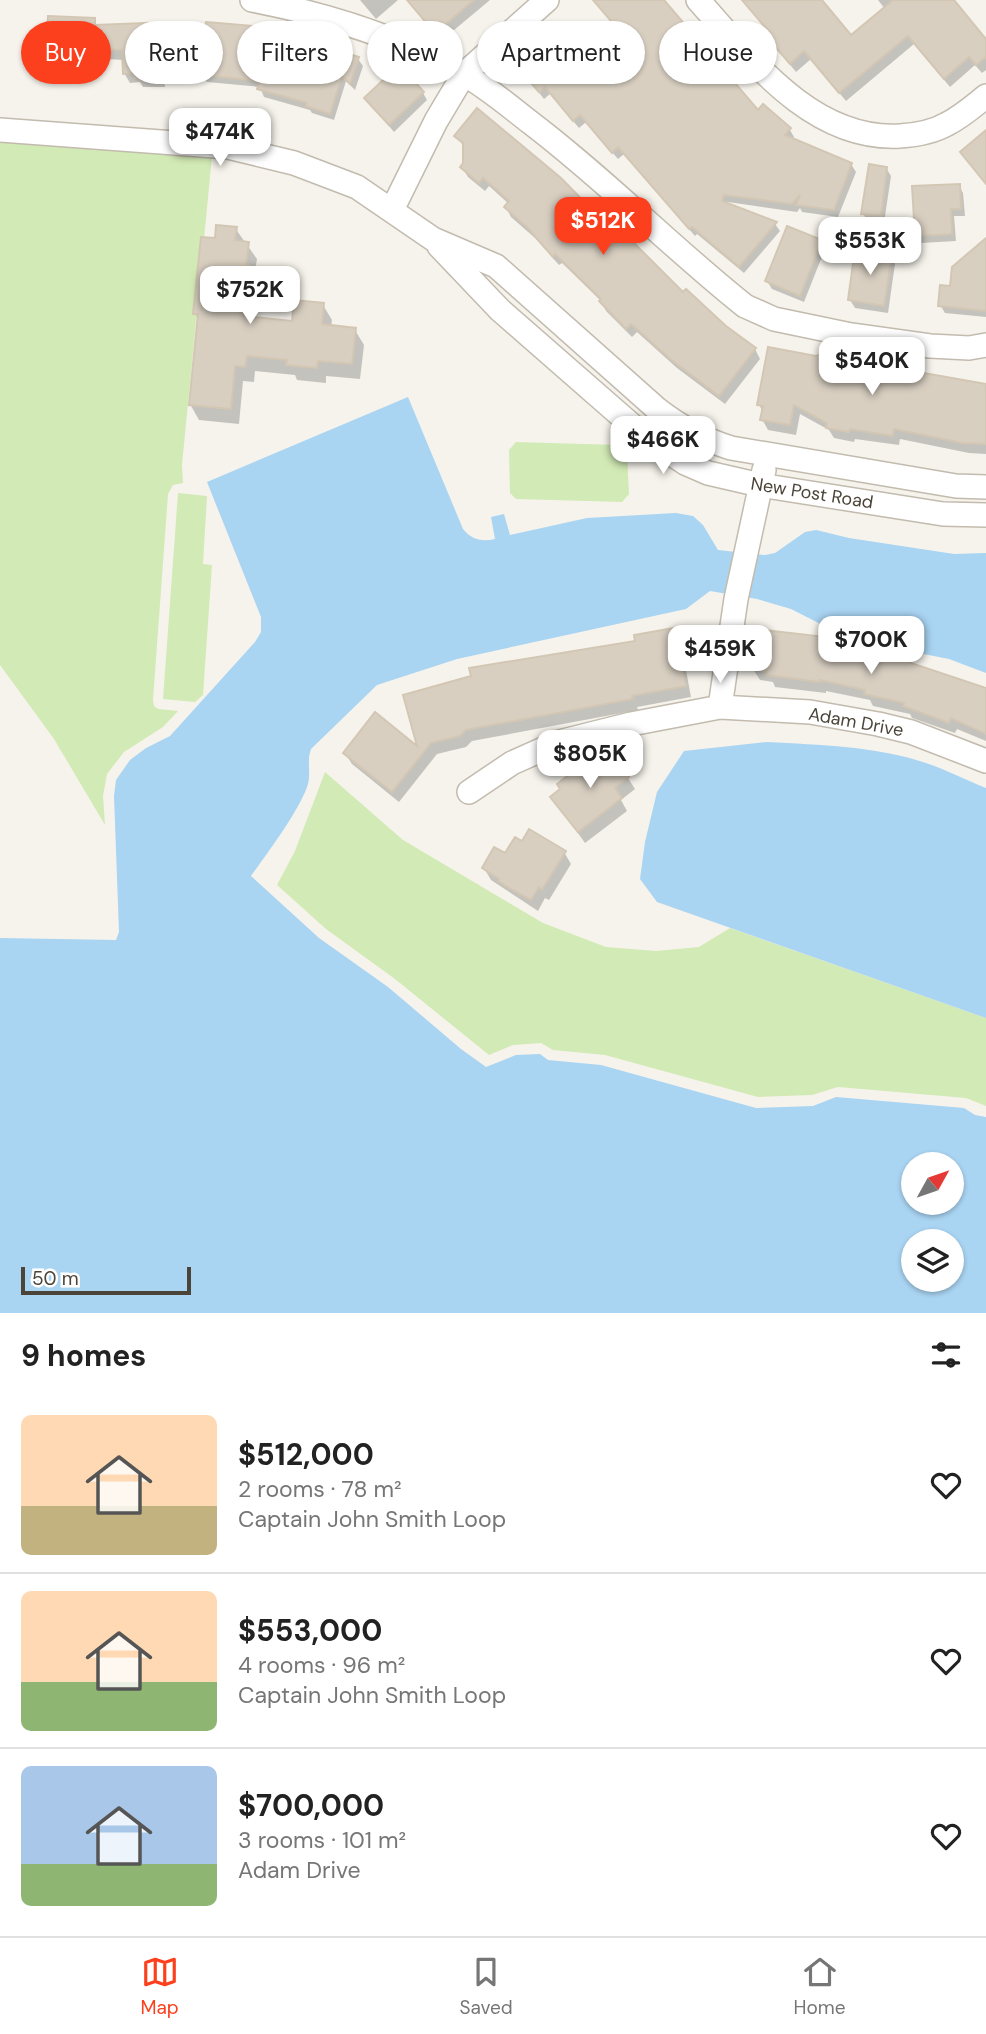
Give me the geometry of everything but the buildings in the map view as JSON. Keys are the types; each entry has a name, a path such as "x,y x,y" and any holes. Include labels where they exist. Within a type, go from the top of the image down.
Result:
{"street":[{"path":"252,0 299,4 385,37 464,74 566,150 745,306 774,319 851,335 930,346 969,348 986,345"},
{"path":"392,211 436,121 464,74 547,0"},
{"path":"698,0 763,70 807,110 832,123 860,132 891,136 916,135 945,126 986,96"},
{"name":"New Post Road","path":"0,130 228,147 294,163 337,178 357,187 433,239 496,266 679,426 704,439 731,448 956,486 986,487"},
{"name":"New Post Road","path":"433,239 500,310 653,443 685,463 708,473 760,485 943,514 986,515"},
{"path":"720,707 734,611 768,454"},
{"name":"Adam Drive","path":"469,792 512,763 559,742 631,724 720,707 810,712 878,724 943,743 986,761"}],"green space":[{"path":"0,130 214,136 182,465 183,483 173,485 168,494 153,700 158,709 178,711 163,727 124,752 107,774 103,796 105,825 54,739 0,665"},
{"path":"516,442 619,445 627,452 629,494 622,502 516,499 510,493 509,450"},
{"path":"178,493 207,496 203,564 212,565 203,695 195,702 163,699"},
{"path":"325,772 403,840 543,923 606,947 656,951 699,947 730,928 986,1018 986,1106 966,1098 838,1087 812,1095 758,1097 605,1055 553,1050 541,1043 513,1045 489,1055 395,979 326,929 277,885 295,851"}],"water":[{"path":"408,397 463,529 477,539 495,539 491,517 504,514 510,535 587,518 676,513 693,516 703,525 718,550 765,555 775,553 805,532 816,530 849,538 954,554 986,553 986,673 949,659 852,640 791,609 757,599 710,591 686,609 457,659 377,685 311,749 308,782 302,798 282,833 251,876 319,938 388,987 486,1067 516,1055 540,1054 548,1060 601,1065 756,1108 813,1106 836,1097 964,1108 975,1115 986,1117 986,1313 0,1313 0,938 116,940 119,932 114,796 116,780 130,760 170,736 255,642 261,632 261,617 207,482"},
{"path":"767,742 847,747 907,757 986,788 986,1018 657,902 640,879 645,842 657,792 684,751"}]}
